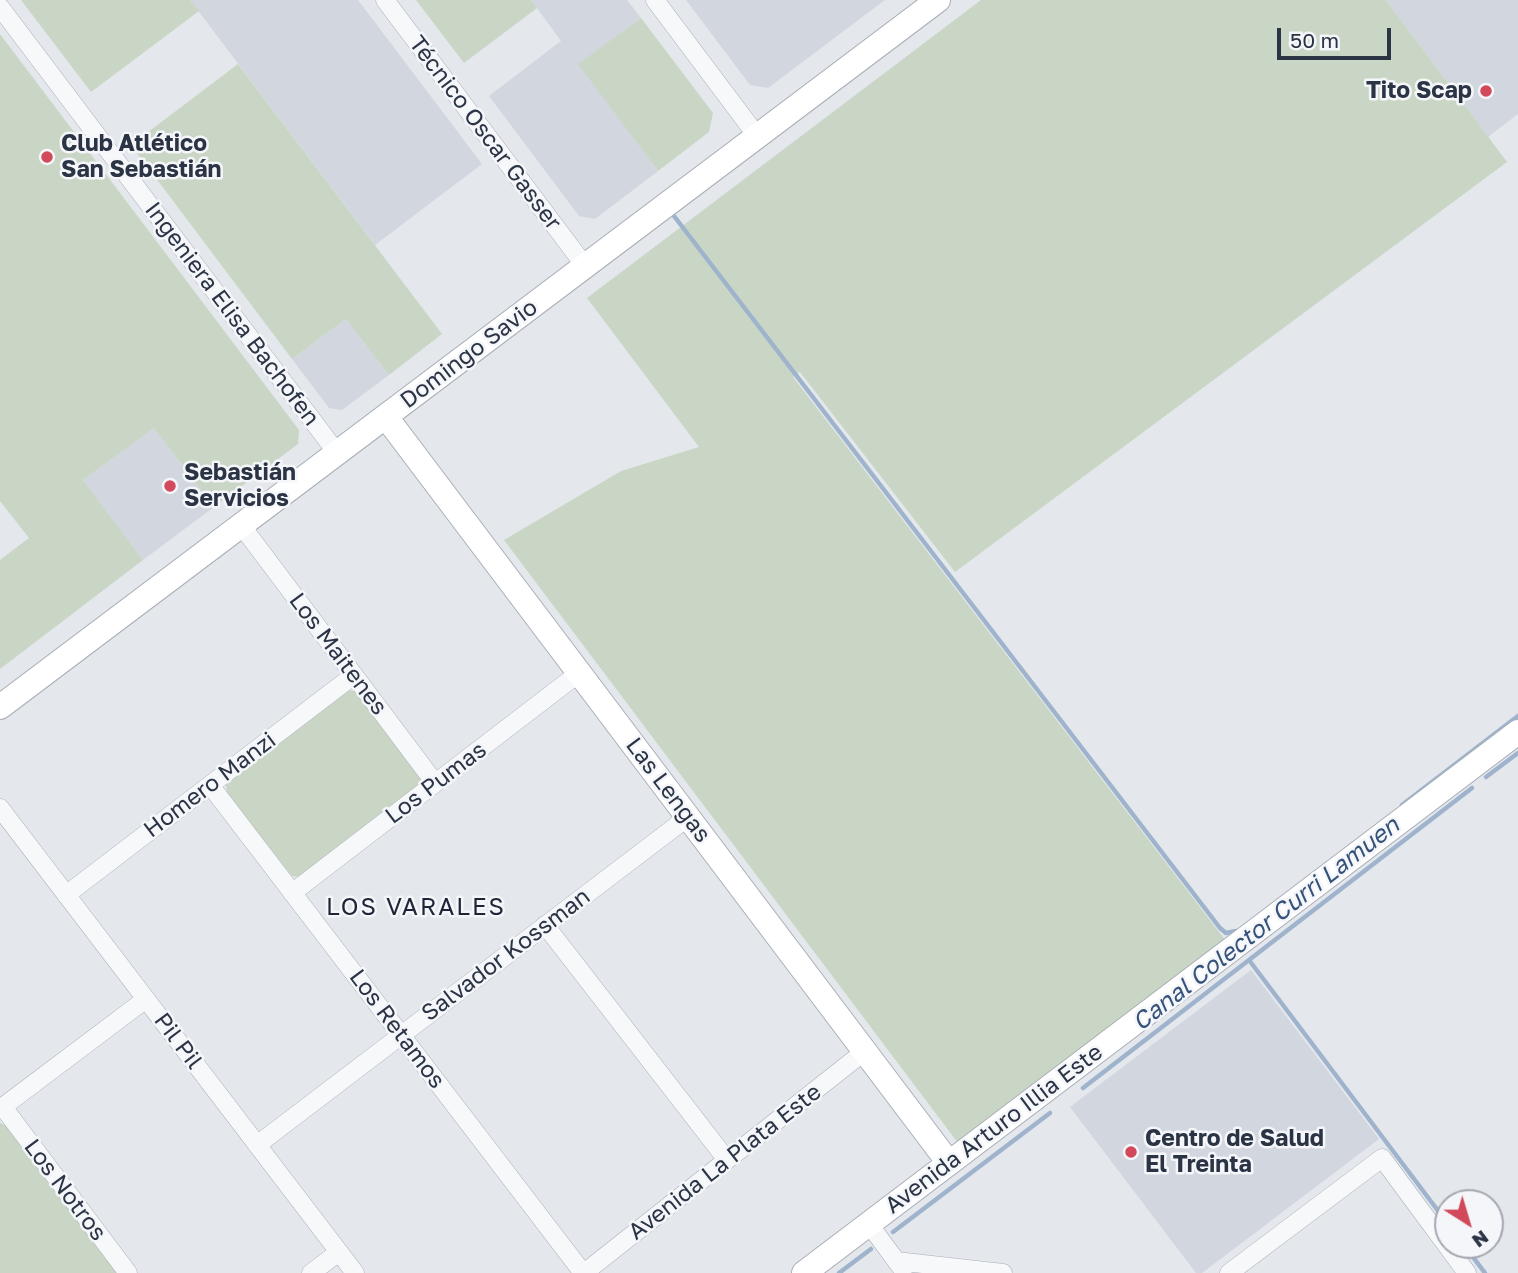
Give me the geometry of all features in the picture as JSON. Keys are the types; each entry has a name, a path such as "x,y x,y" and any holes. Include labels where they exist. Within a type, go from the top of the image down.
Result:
{"street":[{"name":"Técnico Oscar Gasser","path":"385,0 585,266"},
{"path":"655,0 757,136"},
{"name":"Domingo Savio","path":"0,707 938,0"},
{"name":"Ingeniera Elisa Bachofen","path":"0,7 337,453"},
{"name":"Las Lengas","path":"386,417 950,1163"},
{"name":"Los Maitenes","path":"241,526 435,783"},
{"name":"Los Pumas","path":"292,893 579,673"},
{"name":"Homero Manzi","path":"66,895 354,675"},
{"name":"Avenida Arturo Illia Este","path":"804,1273 1518,732"},
{"name":"Los Retamos","path":"210,785 584,1273"},
{"name":"Pil Pil","path":"0,808 355,1273"},
{"name":"Salvador Kossman","path":"257,1145 688,817"},
{"path":"545,925 727,1160"},
{"path":"1,1108 146,999"},
{"name":"Avenida La Plata Este","path":"584,1273 865,1051"},
{"name":"Los Notros","path":"1,1108 128,1273"},
{"path":"1229,1273 1381,1158 1467,1273"},
{"path":"869,1224 901,1267 1003,1273"},
{"path":"311,1273 339,1252"}],"shaded area":[{"path":"190,0 358,0 482,164 375,245"},
{"path":"531,0 627,0 641,18 579,64 658,171 595,219 579,216 489,96 561,41"},
{"path":"686,0 885,0 768,88 750,85"},
{"path":"1386,0 1518,0 1518,114 1488,137"},
{"path":"346,319 389,375 342,410 329,408 292,359"},
{"path":"154,428 214,507 143,560 83,480"},
{"path":"1251,970 1379,1139 1202,1273 1196,1273 1070,1107"}],"green space":[{"path":"21,0 190,0 199,11 91,92"},
{"path":"416,0 531,0 537,8 464,63"},
{"path":"981,0 1386,0 1507,162 955,572 800,372 793,377 1226,941 958,1143 504,540 621,471 699,447 587,298"},
{"path":"641,18 713,113 709,132 658,171 578,64"},
{"path":"0,34 299,430 298,444 214,507 154,428 83,480 143,560 0,669 0,560 29,538 0,501"},
{"path":"238,64 442,334 389,375 346,319 292,359 131,145"},
{"path":"348,690 355,691 421,778 420,785 300,877 292,876 227,793 226,785"},
{"path":"0,1123 7,1126 118,1273 0,1273"}],"waterway":[{"path":"674,216 1220,928 1226,933 1236,931"},
{"path":"1402,805 1518,716"},
{"path":"1486,777 1518,753"},
{"name":"Canal Colector Curri Lamuen","path":"1083,1088 1472,788"},
{"path":"1249,960 1434,1205"},
{"name":"Canal Colector Curri Lamuen","path":"893,1232 1050,1113"},
{"name":"Canal Colector Curri Lamuen","path":"839,1273 871,1249"},
{"path":"1474,1259 1485,1273"}],"place":[{"name":"Tito Scap","path":"1486,91"},
{"name":"Club Atlético San Sebastián","path":"47,157"},
{"name":"Sebastián Servicios","path":"170,486"},
{"name":"Centro de Salud El Treinta","path":"1131,1152"}],"district":[{"name":"LOS VARALES","path":"416,907"}]}
